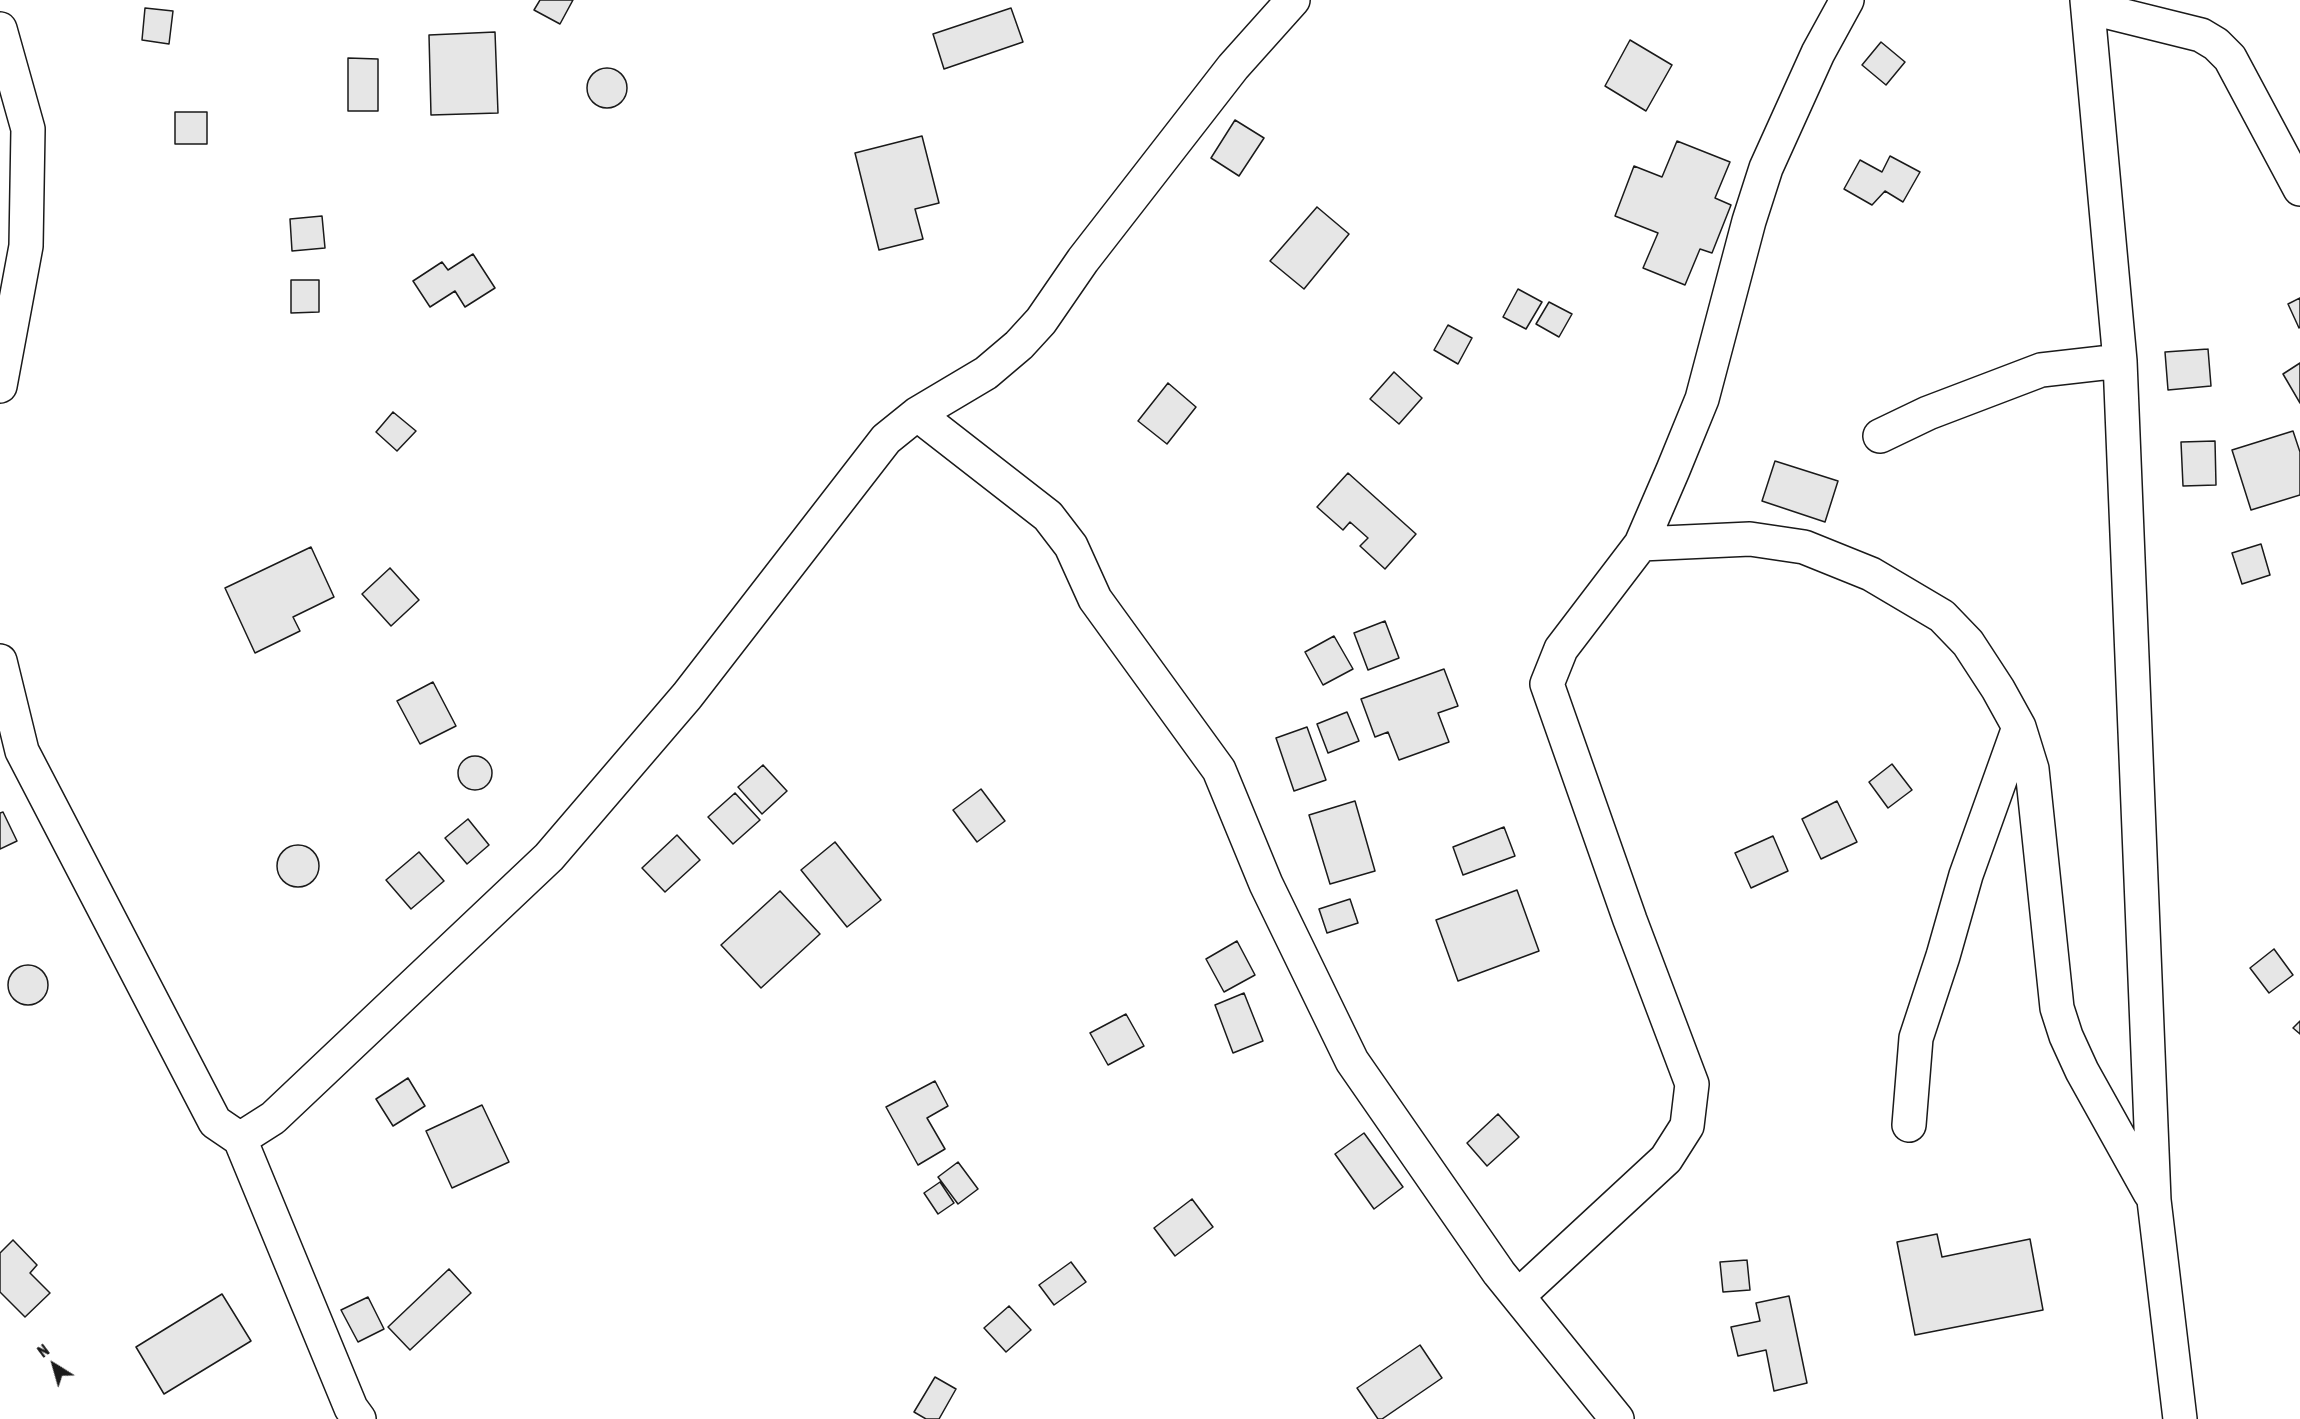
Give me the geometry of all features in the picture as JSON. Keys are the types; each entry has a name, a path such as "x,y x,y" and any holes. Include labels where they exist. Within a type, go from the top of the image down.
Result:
{"street":[{"path":"240,1139 273,1119 549,857 687,696 886,439 917,414 986,373 1019,345 1041,321 1083,260 1233,67 1293,0"},
{"path":"1518,1296 1666,1159 1687,1126 1692,1084 1630,920 1548,684 1561,649 1641,544 1702,399 1749,221 1766,168 1818,53 1847,0"},
{"path":"2180,1419 2154,1200 2120,361 2087,3 2201,35 2216,44 2230,58 2300,189"},
{"path":"0,29 28,129 26,246 0,386"},
{"path":"1880,436 1928,413 2041,370 2120,361"},
{"path":"917,414 1048,516 1071,546 1095,599 1219,770 1266,884 1353,1061 1499,1273 1617,1419"},
{"path":"1641,544 1750,539 1804,547 1871,574 1942,616 1968,643 2019,727 2032,769 2057,1008 2066,1036 2082,1071 2154,1200"},
{"path":"0,661 22,751 214,1122 240,1139 351,1408 360,1419"},
{"path":"1909,1125 1916,1038 1943,956 1966,874 2019,727"}],"building":[{"path":"540,0 573,0 560,24 534,10"},
{"path":"145,8 173,11 169,44 142,40"},
{"path":"1011,8 1023,42 944,69 933,34"},
{"path":"495,32 498,113 431,115 429,35"},
{"path":"1630,40 1672,65 1646,111 1605,86"},
{"path":"1881,42 1905,62 1886,85 1862,65"},
{"path":"348,58 378,59 378,111 348,111"},
{"path":"607,68 615,69 621,74 626,80 626,96 621,102 615,107 607,108 599,107 593,102 588,96 587,88 588,80 593,74 599,69"},
{"path":"175,112 207,112 207,144 175,144"},
{"path":"1235,120 1264,138 1239,176 1211,158"},
{"path":"922,136 939,203 915,209 923,239 879,250 855,153"},
{"path":"1677,141 1730,162 1715,198 1731,205 1712,253 1700,249 1685,285 1643,268 1658,233 1615,216 1634,166 1662,177"},
{"path":"1890,156 1920,172 1903,202 1885,191 1872,205 1844,189 1860,160 1882,172"},
{"path":"1317,207 1349,234 1304,289 1270,261"},
{"path":"322,216 325,248 292,251 290,219"},
{"path":"473,254 495,288 465,307 455,291 430,307 413,281 442,262 448,270"},
{"path":"291,280 319,280 319,312 291,313"},
{"path":"1518,289 1542,302 1526,329 1503,317"},
{"path":"2300,298 2300,327 2299,328 2288,304"},
{"path":"1549,302 1572,314 1559,337 1536,324"},
{"path":"1448,325 1472,338 1458,364 1434,350"},
{"path":"2208,349 2211,386 2168,390 2165,352"},
{"path":"2300,363 2300,403 2283,374"},
{"path":"1394,372 1422,398 1399,424 1370,399"},
{"path":"1168,383 1196,407 1167,444 1138,421"},
{"path":"393,412 416,431 397,451 376,432"},
{"path":"2293,431 2300,452 2300,495 2251,510 2232,450"},
{"path":"2215,441 2216,485 2183,486 2181,442"},
{"path":"1775,461 1838,481 1825,522 1762,501"},
{"path":"1348,473 1416,534 1385,569 1360,546 1368,538 1350,522 1343,530 1317,507"},
{"path":"2261,544 2270,575 2242,584 2232,553"},
{"path":"311,547 334,597 293,617 300,631 255,653 225,588"},
{"path":"390,568 419,600 391,626 362,594"},
{"path":"1385,621 1399,658 1368,670 1354,633"},
{"path":"1334,636 1353,669 1323,685 1305,652"},
{"path":"1444,669 1458,706 1438,713 1449,742 1399,760 1388,732 1375,737 1361,699"},
{"path":"433,682 456,726 420,744 397,701"},
{"path":"1347,712 1359,741 1328,753 1317,724"},
{"path":"1307,727 1326,780 1294,791 1276,738"},
{"path":"475,756 487,761 492,773 487,785 475,790 463,785 458,773 463,761"},
{"path":"1892,764 1912,790 1888,808 1869,782"},
{"path":"763,765 787,791 762,814 738,787"},
{"path":"981,789 1005,821 977,842 953,810"},
{"path":"735,793 760,820 733,844 708,817"},
{"path":"1355,801 1375,871 1330,884 1309,815"},
{"path":"1837,801 1857,842 1821,859 1802,819"},
{"path":"3,812 17,841 0,849 0,813"},
{"path":"468,819 489,845 467,864 445,838"},
{"path":"1504,827 1515,856 1463,875 1453,847"},
{"path":"677,835 700,860 665,892 642,868"},
{"path":"1773,836 1788,871 1751,888 1735,853"},
{"path":"835,842 881,900 847,927 801,870"},
{"path":"298,845 313,851 319,866 313,881 298,887 283,881 277,866 283,851"},
{"path":"419,852 444,881 411,909 386,880"},
{"path":"1517,890 1539,951 1458,981 1436,920"},
{"path":"780,891 820,934 761,988 721,945"},
{"path":"1350,899 1358,923 1327,933 1319,909"},
{"path":"1237,941 1255,975 1224,992 1206,959"},
{"path":"2274,949 2293,975 2269,993 2250,968"},
{"path":"28,965 42,971 48,985 42,999 28,1005 14,999 8,985 14,971"},
{"path":"1244,993 1263,1041 1233,1053 1215,1005"},
{"path":"1126,1014 1144,1046 1108,1065 1090,1033"},
{"path":"2300,1021 2300,1034 2293,1028"},
{"path":"408,1078 425,1106 393,1126 376,1099"},
{"path":"935,1081 948,1106 927,1118 945,1149 918,1165 886,1107"},
{"path":"482,1105 509,1162 452,1188 426,1131"},
{"path":"1498,1114 1519,1137 1487,1166 1467,1143"},
{"path":"1364,1133 1403,1187 1374,1209 1335,1154"},
{"path":"958,1162 978,1189 958,1204 938,1177"},
{"path":"940,1182 954,1203 938,1214 924,1193"},
{"path":"1192,1199 1213,1227 1175,1256 1154,1228"},
{"path":"1937,1234 1942,1257 2030,1239 2043,1310 1915,1335 1897,1242"},
{"path":"13,1240 37,1265 30,1273 50,1293 25,1317 0,1292 0,1253"},
{"path":"1747,1260 1750,1290 1723,1292 1720,1262"},
{"path":"1071,1262 1086,1282 1054,1305 1039,1285"},
{"path":"449,1269 471,1293 410,1350 388,1327"},
{"path":"222,1294 251,1341 164,1394 136,1347"},
{"path":"1789,1296 1807,1383 1774,1391 1766,1350 1738,1356 1731,1327 1760,1321 1756,1303"},
{"path":"368,1297 384,1329 358,1342 341,1310"},
{"path":"1009,1306 1031,1330 1006,1352 984,1328"},
{"path":"1420,1345 1442,1378 1382,1419 1378,1419 1357,1388"},
{"path":"935,1377 956,1389 939,1419 926,1419 914,1412"}]}
